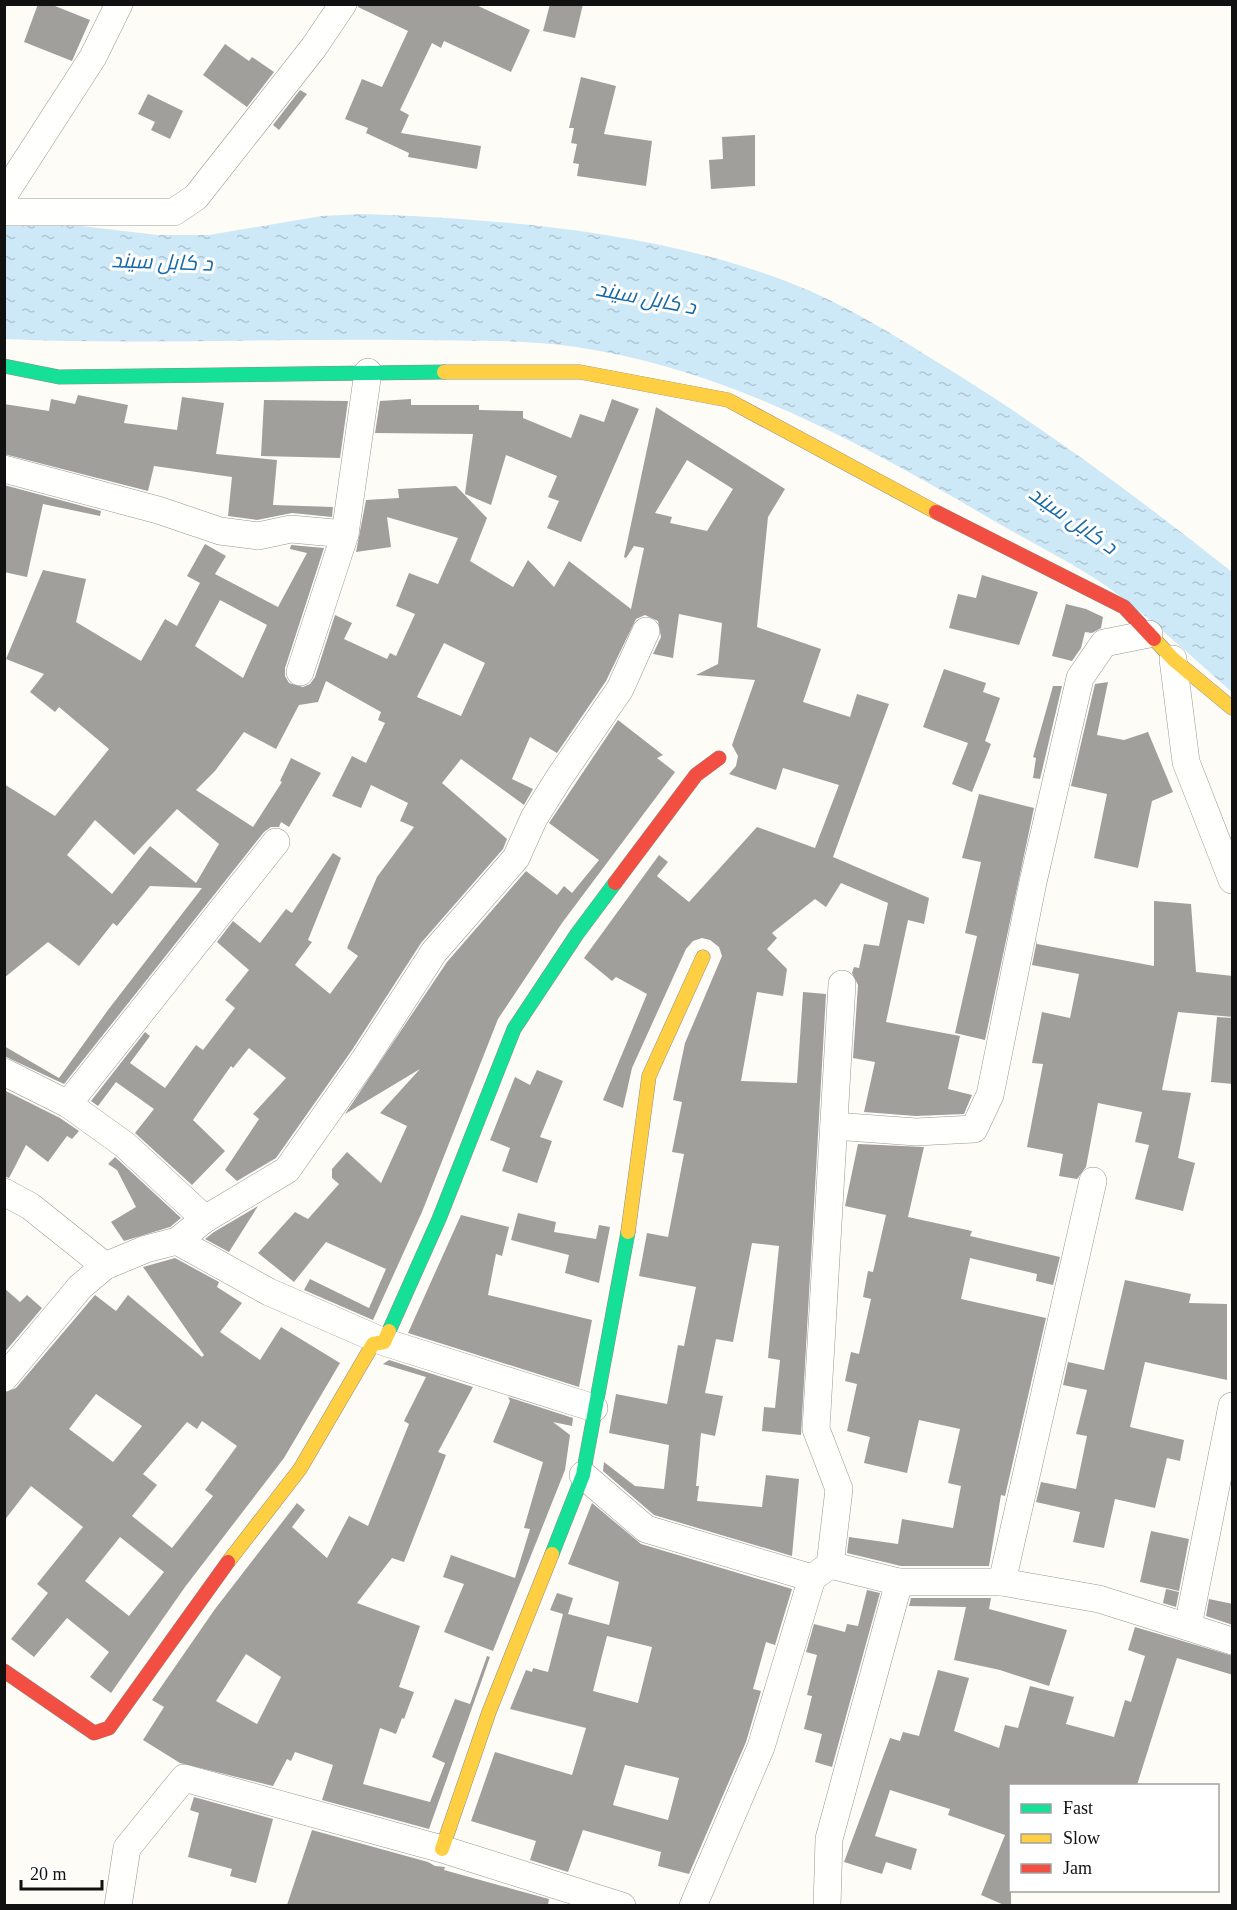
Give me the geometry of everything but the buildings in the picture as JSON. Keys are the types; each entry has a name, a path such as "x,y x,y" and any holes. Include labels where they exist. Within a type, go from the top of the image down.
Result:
{"street":[{"path":"4,195 93,57 119,4"},
{"path":"4,213 174,212 196,197 314,47 343,4"},
{"path":"4,366 59,376 580,372 728,400 904,496 1124,607 1173,659 1233,708"},
{"path":"300,672 345,534 368,372"},
{"path":"4,469 158,510 220,531 258,536 291,530 345,534"},
{"path":"4,1378 80,1287 105,1266 146,1249 177,1241 205,1219 287,1170 365,1059 434,952 516,858 534,818 620,689 646,631"},
{"path":"834,1126 916,1132 974,1129 990,1095 1033,882 1080,678 1104,643 1149,634"},
{"path":"1173,659 1186,762 1233,880"},
{"path":"384,1342 440,1219 514,1029 577,934 659,823 696,775 719,758"},
{"path":"68,1104 276,842"},
{"path":"442,1849 489,1712 584,1475 594,1408 629,1226 649,1076 703,957"},
{"path":"693,1905 761,1747 821,1571 839,1489 816,1429 842,984"},
{"path":"4,1072 68,1104 125,1145 205,1219"},
{"path":"1002,1582 1093,1181"},
{"path":"4,1192 30,1206 105,1266"},
{"path":"177,1241 269,1292 384,1342 594,1408"},
{"path":"4,1671 94,1733 109,1728 200,1598 300,1469 373,1344 384,1342"},
{"path":"1188,1626 1233,1406"},
{"path":"584,1475 646,1529 821,1571 899,1582 1002,1582 1099,1599 1233,1641"},
{"path":"827,1905 829,1839 899,1582"},
{"path":"118,1905 127,1848 184,1778 442,1849 622,1905"}],"water":[{"name":"د کابل سيند","path":"364,214 470,220 579,231 687,251 788,282 864,318 976,386 1051,436 1232,572 1232,692 1131,605 1074,566 847,439 739,391 683,372 627,356 530,342 5,339 5,221 55,223 158,235 209,235 322,216"}],"traffic: fast":[{"path":"4,366 59,377 444,372"},
{"path":"389,1331 439,1219 514,1029 577,934 615,883"},
{"path":"552,1554 583,1475 628,1232"}],"traffic: slow":[{"path":"444,372 580,372 728,400 936,512"},
{"path":"1154,639 1173,659 1232,708"},
{"path":"628,1232 649,1076 703,957"},
{"path":"228,1562 300,1469 373,1344 384,1342 389,1331"},
{"path":"442,1849 489,1712 552,1554"}],"traffic: jam":[{"path":"936,512 1124,607 1154,639"},
{"path":"615,883 696,775 719,758"},
{"path":"4,1671 94,1733 109,1728 228,1562"}]}
